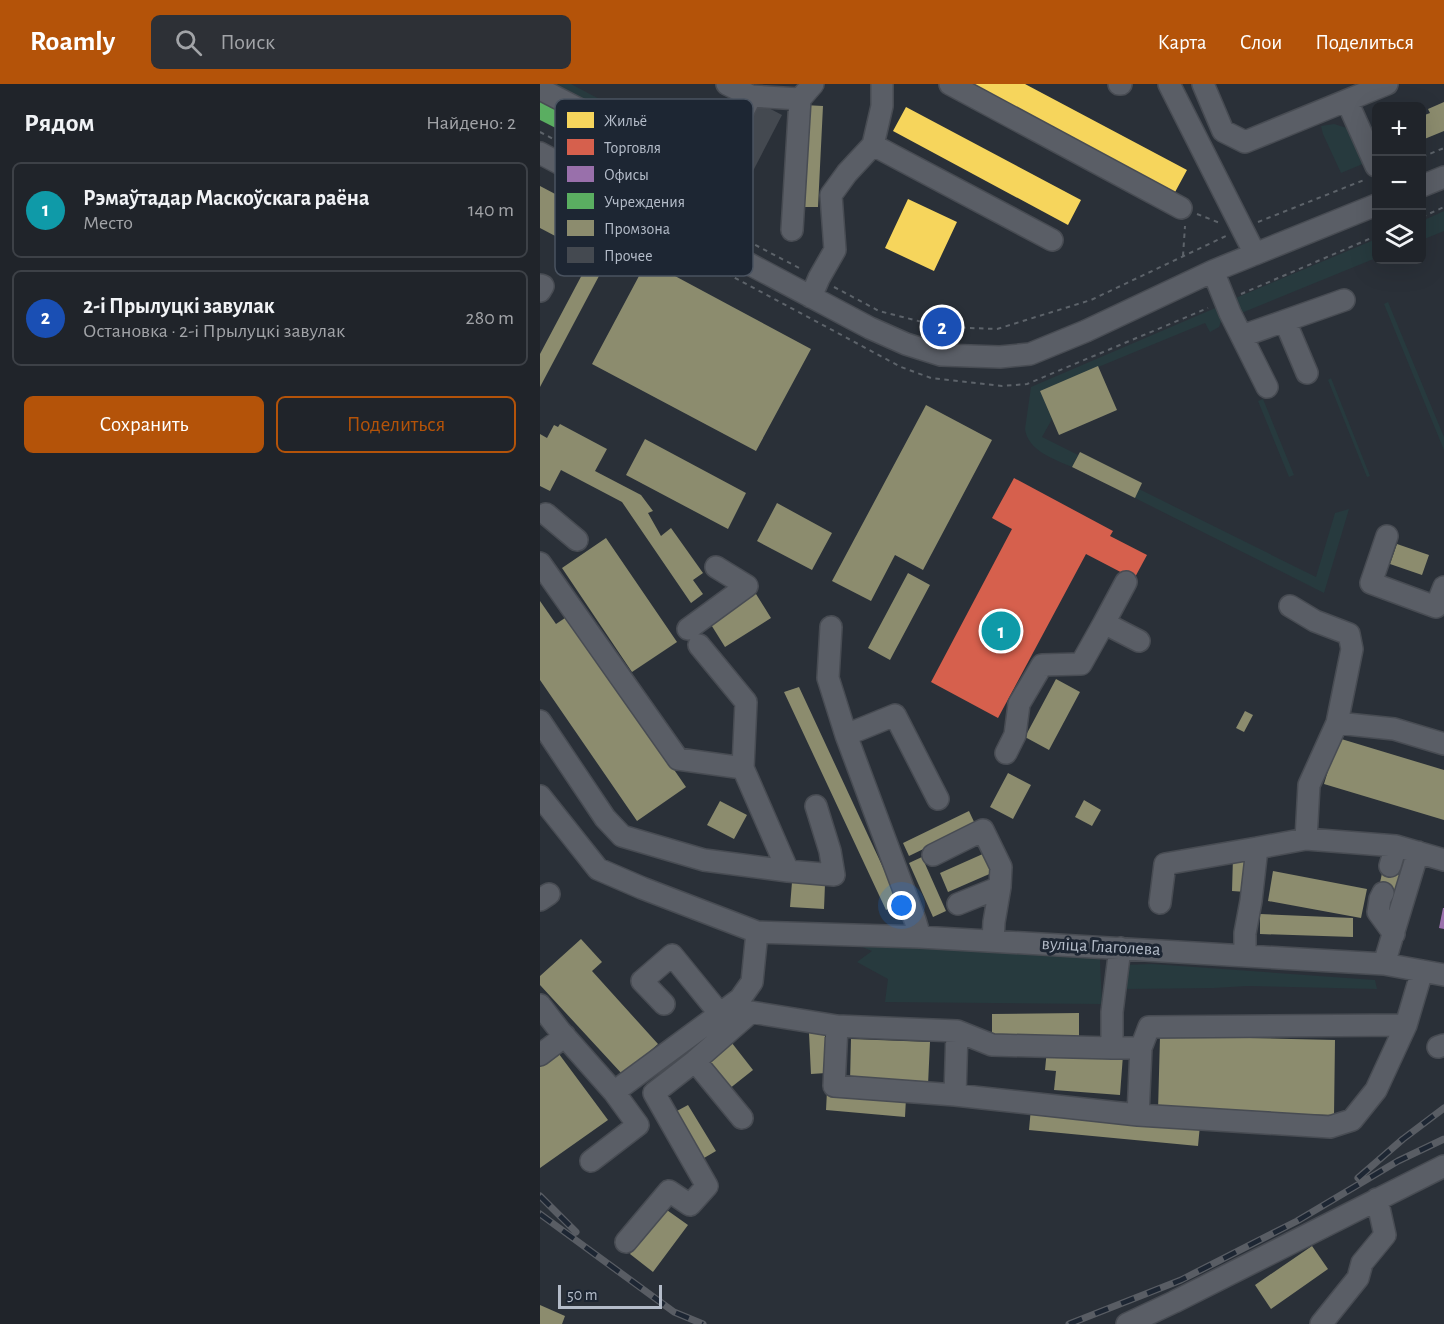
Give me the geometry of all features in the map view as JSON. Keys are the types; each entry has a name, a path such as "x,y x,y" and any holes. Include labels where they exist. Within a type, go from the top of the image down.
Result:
{"street":[{"path":"727,84 751,96 806,92 792,230"},
{"path":"815,288 835,250 831,195 847,173 873,145 882,106 882,84"},
{"path":"950,84 1183,209"},
{"path":"1169,84 1240,229 1255,254"},
{"path":"1203,84 1223,131 1245,142 1387,84"},
{"path":"540,89 559,99"},
{"path":"1347,100 1371,172"},
{"path":"873,145 1052,240"},
{"path":"540,153 555,160"},
{"path":"1426,184 1444,177"},
{"path":"753,258 815,288 870,328 906,344 941,355 1000,357 1030,354 1086,331 1213,271 1372,207"},
{"path":"1213,271 1230,313 1267,387"},
{"path":"540,285 543,286 540,291"},
{"path":"1242,336 1344,300"},
{"path":"1285,321 1307,373"},
{"path":"546,514 577,540"},
{"path":"1388,536 1371,583 1440,609 1444,587"},
{"path":"540,563 678,759 743,768"},
{"path":"716,567 747,586 693,637 746,702 743,768 788,871"},
{"path":"1006,753 1014,735 1019,704 1042,665 1081,664 1126,582"},
{"path":"1290,606 1315,621 1349,634 1352,649 1337,723 1309,785 1306,839"},
{"path":"1104,623 1138,640"},
{"path":"831,627 828,678 846,735 920,937"},
{"path":"846,735 895,715 938,799"},
{"path":"540,721 605,818 622,836 704,860 834,875 830,851 816,806"},
{"path":"1337,723 1394,729 1444,744"},
{"name":"вуліца Глаголева","path":"540,796 598,869 758,932 920,937 1384,963 1444,975"},
{"path":"933,855 983,830 1001,867 993,941"},
{"path":"1160,903 1165,864 1306,839 1393,856 1418,852 1444,860"},
{"path":"1245,956 1245,933 1257,849"},
{"path":"1384,963 1418,852"},
{"path":"958,904 1000,887"},
{"path":"1383,893 1378,912 1394,934"},
{"path":"614,1092 740,999 752,982 758,932"},
{"path":"1112,1048 1112,1012 1120,948"},
{"path":"664,1004 642,981 672,955 720,1014"},
{"path":"837,1026 834,1086 955,1095 1138,1115 1330,1127 1352,1120 1376,1090 1406,1025 1422,971"},
{"path":"540,1005 614,1092 638,1125 591,1161"},
{"path":"626,1242 669,1191 690,1205 707,1186 654,1093 751,1012 837,1026 957,1031 992,1045 1141,1048"},
{"path":"1138,1115 1141,1048 1149,1027 1406,1025"},
{"path":"955,1095 957,1031"},
{"path":"540,1055 565,1036"},
{"path":"694,1061 742,1118"},
{"path":"1127,1324 1444,1166"},
{"path":"1322,1324 1358,1278 1362,1263 1385,1235 1377,1199"}],"path":[{"path":"540,132 555,141"},
{"path":"1424,156 1444,148"},
{"path":"753,253 815,288 879,311 942,327 997,329 1091,300 1240,229 1371,172"},
{"path":"1426,215 1444,207"},
{"path":"1183,256 1183,209 1240,229"},
{"path":"731,276 901,367 931,378 1002,386 1027,384 1372,238"}],"green space":[{"path":"547,84 571,84 599,99 577,99"},
{"path":"1334,124 1347,128 1365,163 1341,173 1321,126"},
{"path":"1444,211 1444,231 1426,238 1426,219"},
{"path":"1372,241 1372,260 1239,314 1231,300"},
{"path":"1388,302 1444,437 1444,450 1384,304"},
{"path":"1220,306 1223,315 1219,327 1210,332 1205,323 1040,391 1052,419 1042,437 1078,455 1072,467 1036,449 1031,443 1025,429 1031,387"},
{"path":"1331,378 1370,476 1367,477 1328,380"},
{"path":"1263,399 1294,475 1289,477 1258,401"},
{"path":"1139,489 1316,577 1335,513 1349,509 1324,593 1135,498"},
{"path":"836,936 1102,952 1100,961 1102,1004 885,1002 888,979 857,962 872,951"},
{"path":"1152,964 1375,980 1377,989 1247,986 1124,989 1125,965"}],"building: Жильё":[{"path":"967,84 1025,84 1187,170 1174,194"},
{"path":"906,107 1081,200 1068,225 893,131"},
{"path":"908,199 957,222 934,271 885,248"}],"building: Торговля":[{"path":"1014,478 1113,531 1110,536 1147,555 1134,579 1086,554 998,718 931,682 1012,529 992,518"}],"building: Офисы":[{"path":"1444,908 1444,929 1439,928"}],"building: Учреждения":[{"path":"540,94 555,102 555,128 540,120"}],"building: Промзона":[{"path":"1444,102 1444,131 1426,138 1426,114 1430,113 1428,109"},
{"path":"804,105 823,106 818,207 800,207"},
{"path":"540,186 555,194 555,236 540,228"},
{"path":"581,276 599,276 540,387 540,354"},
{"path":"639,276 675,276 811,349 756,451 592,364"},
{"path":"1098,366 1117,410 1059,435 1040,391"},
{"path":"926,405 992,440 923,570 895,555 871,601 832,581"},
{"path":"560,424 607,449 595,471 641,495 653,511 648,513 661,536 671,528 703,573 693,580 703,594 691,603 622,502 561,470 550,491 540,486 540,434 547,438 554,425 558,427"},
{"path":"645,439 746,493 728,529 626,475"},
{"path":"1080,452 1142,483 1135,498 1072,467"},
{"path":"777,503 832,533 812,570 757,541"},
{"path":"606,538 677,642 632,672 562,568"},
{"path":"1397,544 1429,555 1422,575 1390,564"},
{"path":"908,573 930,585 890,660 868,648"},
{"path":"756,594 771,618 725,647 710,623"},
{"path":"540,601 556,624 568,616 686,787 637,821 540,680"},
{"path":"1056,679 1080,692 1049,750 1025,737"},
{"path":"799,687 900,904 886,910 784,692"},
{"path":"1245,711 1253,715 1244,732 1236,728"},
{"path":"1338,738 1444,770 1444,820 1324,784"},
{"path":"1008,773 1031,785 1013,819 990,807"},
{"path":"1084,800 1101,810 1092,826 1075,817"},
{"path":"720,801 747,815 734,839 707,825"},
{"path":"969,811 975,824 909,856 903,843"},
{"path":"985,853 994,872 948,892 940,873"},
{"path":"922,857 946,911 933,917 909,863"},
{"path":"1233,857 1247,858 1246,892 1232,891"},
{"path":"1384,864 1403,868 1397,896 1378,892"},
{"path":"1273,871 1367,889 1361,918 1268,901"},
{"path":"792,882 825,884 824,909 790,907"},
{"path":"1260,914 1353,918 1353,937 1260,934"},
{"path":"581,939 602,962 592,971 658,1044 623,1075 540,985 540,976"},
{"path":"1079,1013 1079,1039 992,1039 992,1014"},
{"path":"809,1033 825,1033 826,1073 811,1074"},
{"path":"1160,1036 1335,1040 1334,1115 1158,1111"},
{"path":"728,1038 753,1070 729,1089 704,1057"},
{"path":"851,1039 930,1042 928,1085 850,1082"},
{"path":"1047,1049 1123,1055 1120,1095 1054,1090 1056,1071 1045,1070"},
{"path":"559,1054 608,1120 540,1168 540,1067"},
{"path":"827,1091 906,1098 905,1117 826,1110"},
{"path":"688,1105 716,1151 704,1158 675,1112"},
{"path":"1031,1108 1200,1125 1198,1146 1029,1130"},
{"path":"664,1208 688,1225 653,1272 630,1254"},
{"path":"1312,1246 1328,1269 1271,1309 1255,1285"},
{"path":"540,1305 565,1316 562,1324 540,1324"}],"building: Прочее":[{"path":"757,102 782,115 753,171 753,109"}],"railway":[{"path":"1358,1178 1403,1139 1444,1108"},
{"path":"1069,1324 1181,1280 1297,1221 1398,1161 1444,1139"},
{"path":"540,1196 576,1232"},
{"path":"540,1214 674,1312 703,1324"}],"place":[{"name":"2-і Прылуцкі завулак","path":"942,327"},
{"name":"Рэмаўтадар Маскоўскага раёна","path":"1001,631"}]}
